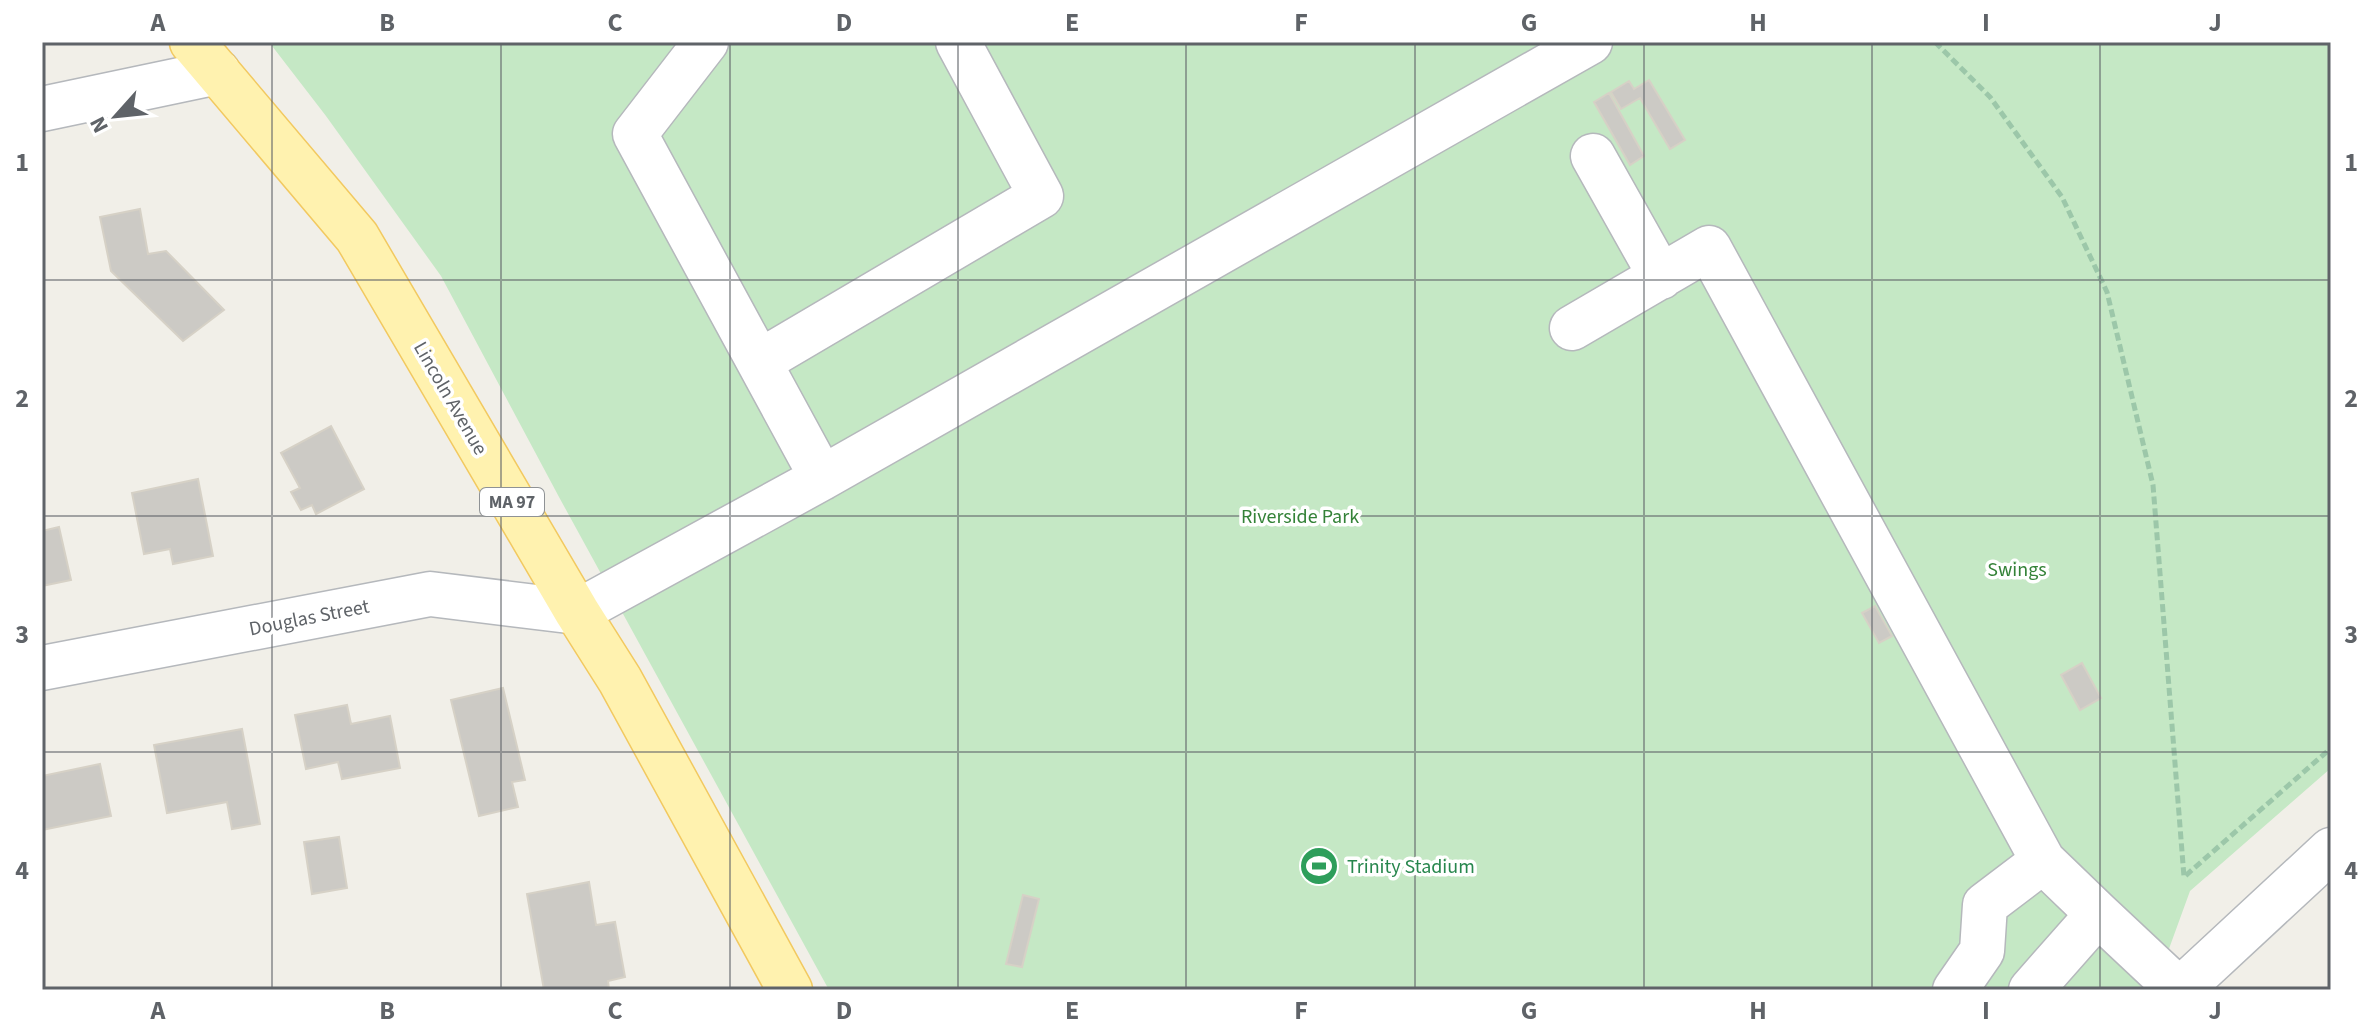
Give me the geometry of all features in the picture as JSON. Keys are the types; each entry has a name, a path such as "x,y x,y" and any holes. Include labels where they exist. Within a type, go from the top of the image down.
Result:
{"main road":[{"name":"Lincoln Avenue","path":"205,57 357,237 620,680 790,990"}],"street":[{"path":"706,42 635,134 822,478"},
{"path":"759,362 1041,196 958,42"},
{"path":"577,612 822,478 1590,42"},
{"path":"42,109 205,57"},
{"path":"1593,156 1661,277"},
{"path":"1572,328 1709,248 2043,861 2179,990 2331,850"},
{"name":"Douglas Street","path":"42,668 430,594 577,612"},
{"path":"1955,990 1982,951 1985,905 2043,861"},
{"path":"2031,990 2098,914"}],"path":[{"path":"1935,42 1990,97 2062,197 2107,292 2153,485 2184,877 2331,748"}],"green space":[{"name":"Riverside Park","path":"269,42 2331,42 2331,768 2190,891 2154,990 829,990 441,276"}],"building":[{"path":"1649,80 1685,140 1670,149 1640,98 1621,109 1611,92 1629,81 1634,89"},
{"path":"1609,93 1644,156 1630,165 1594,102"},
{"path":"140,209 148,254 166,251 224,310 183,341 111,271 100,217"},
{"path":"331,426 364,489 316,514 312,505 301,510 291,492 300,488 281,453"},
{"path":"198,479 213,556 173,564 170,549 144,554 132,493"},
{"path":"59,527 71,580 42,586 42,531"},
{"path":"1875,606 1892,636 1879,643 1862,613"},
{"path":"2082,663 2101,698 2080,710 2061,675"},
{"path":"503,688 525,780 512,782 518,807 479,816 451,700"},
{"path":"347,705 351,724 390,716 400,768 342,779 338,762 306,769 295,715"},
{"path":"242,729 260,824 232,829 227,802 167,813 154,745"},
{"path":"100,764 111,816 42,830 42,776"},
{"path":"339,837 347,888 312,894 304,842"},
{"path":"589,882 596,925 615,922 625,977 608,981 609,990 544,990 527,894"},
{"path":"1023,895 1039,899 1022,967 1006,964"}],"place":[{"name":"Trinity Stadium","path":"1319,866"}],"park label":[{"name":"Swings","path":"2017,569"}]}
